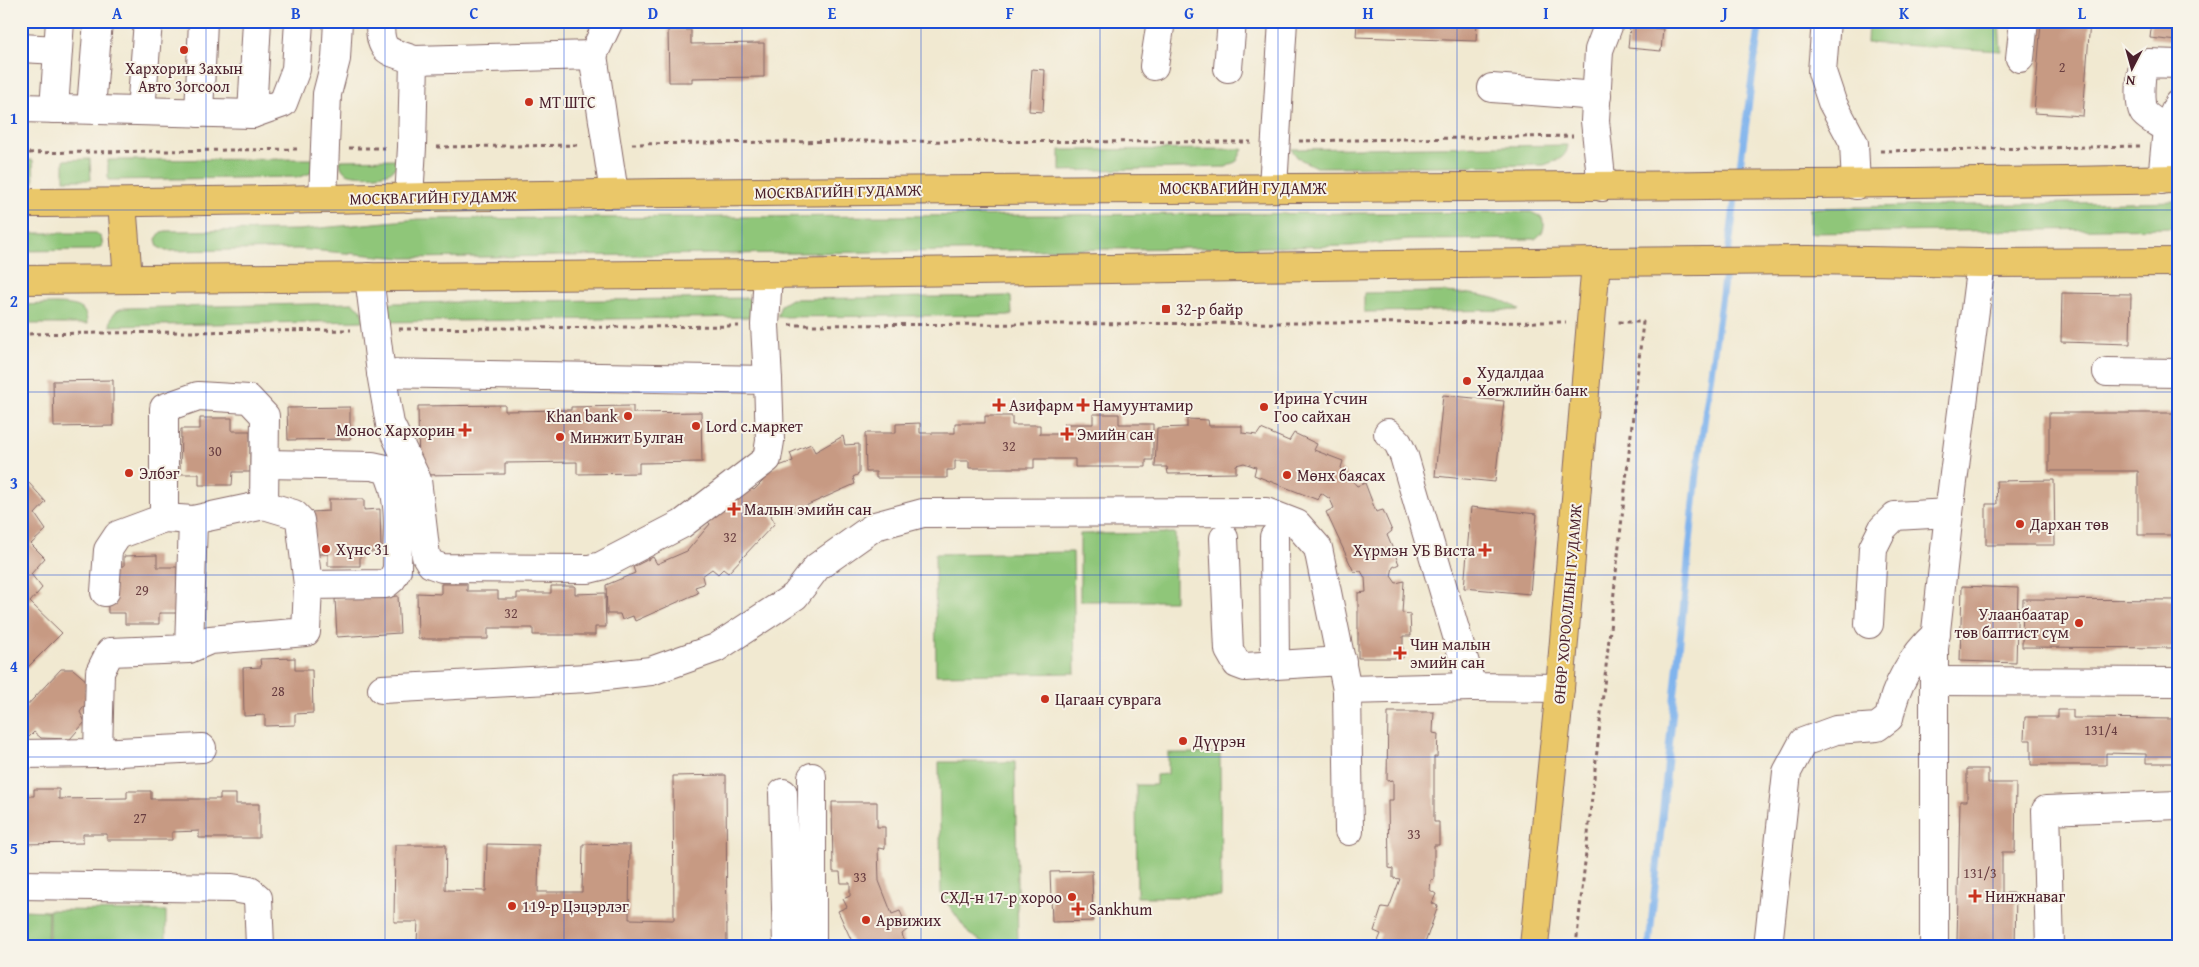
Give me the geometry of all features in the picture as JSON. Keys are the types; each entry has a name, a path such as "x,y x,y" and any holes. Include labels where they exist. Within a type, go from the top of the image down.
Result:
{"main road":[{"name":"МОСКВАГИЙН ГУДАМЖ","path":"21,203 122,203 614,193 1273,187 1856,185 2169,158"},
{"path":"122,203 128,279"},
{"path":"21,280 768,274 1809,260 1982,263 2178,262"},
{"name":"ӨНӨР ХОРООЛЛЫН ГУДАМЖ","path":"1534,946 1560,688 1596,262"}],"street":[{"path":"54,109 60,21"},
{"path":"91,109 98,21"},
{"path":"141,111 148,21"},
{"path":"199,112 203,21"},
{"path":"252,114 257,21"},
{"path":"21,108 252,114 283,103 296,69 299,21"},
{"path":"323,199 327,94 336,59 338,21"},
{"path":"380,21 382,44 386,50 414,60 593,55"},
{"path":"609,21 593,55 614,193"},
{"path":"1154,66 1161,21"},
{"path":"1228,68 1232,21"},
{"path":"1273,187 1283,21"},
{"path":"1602,187 1597,136 1599,50 1610,21"},
{"path":"1826,21 1822,72 1832,102 1854,143 1856,185"},
{"path":"2020,58 2024,21"},
{"path":"21,48 58,50"},
{"path":"409,198 414,60"},
{"path":"2169,158 2141,105 2141,72 2143,66 2148,63 2178,64"},
{"path":"1492,88 1597,96"},
{"path":"2169,158 2178,104"},
{"path":"1934,946 1934,649 1949,513 1982,263"},
{"path":"368,277 390,424 417,480 426,556 432,564 442,568 589,569 601,566 682,524 767,459 770,441 765,325 768,274"},
{"path":"2107,372 2178,373"},
{"path":"381,373 768,380"},
{"path":"164,518 164,408 198,396 249,399 265,416 264,505"},
{"path":"1388,433 1398,443 1404,456 1472,688"},
{"path":"265,464 372,466 386,469 392,479 396,497 397,570 392,579 386,584 308,585"},
{"path":"98,753 100,672 110,652 189,649 210,640 306,632 308,585 300,520 294,514 264,505 193,520 164,518 118,535 108,550 106,592"},
{"path":"382,689 587,678 651,671 716,648 795,596 817,567 875,526 923,513 1266,512 1297,524 1318,548 1347,690 1349,831"},
{"path":"1868,624 1873,548 1882,528 1895,516 1949,513"},
{"path":"189,649 193,520"},
{"path":"1274,537 1276,665"},
{"path":"1224,538 1229,650 1238,664 1245,667 1342,661"},
{"path":"1768,946 1787,772 1803,742 1836,730 1877,727 1889,718 1893,699 1908,668 1925,644 1936,634"},
{"path":"1935,681 2178,682"},
{"path":"1347,690 1560,688"},
{"path":"21,754 98,753 202,748"},
{"path":"812,777 812,946"},
{"path":"783,793 787,946"},
{"path":"2050,946 2046,810 2178,804"},
{"path":"21,885 232,888 250,891 258,898 260,946"}],"path":[{"path":"21,153 856,141 1276,142 1597,136"},
{"path":"1854,152 2169,158"},
{"path":"21,334 1026,323 1642,322 1576,946"}],"green space":[{"path":"1868,21 1999,21 2001,51 1867,43"},
{"path":"1568,145 1563,156 1556,161 1544,165 1316,167 1298,158 1291,149"},
{"path":"1243,149 1237,161 1226,167 1060,171 1060,150"},
{"path":"90,159 91,180 64,180 64,160"},
{"path":"314,159 311,173 299,177 108,180 108,160"},
{"path":"398,159 393,170 380,175 353,175 344,171 340,164 340,160"},
{"path":"21,160 33,160 34,183 21,183"},
{"path":"2178,201 2178,228 1810,233 1810,208"},
{"path":"1531,212 1543,218 1544,222 1543,230 1535,239 1408,240 1351,246 404,258 298,249 166,251 158,247 156,239 161,232 166,231 298,230 419,219"},
{"path":"21,233 96,233 101,238 102,246 93,250 21,251"},
{"path":"1443,292 1473,294 1493,298 1520,310 1364,312 1364,293"},
{"path":"1011,296 1012,315 777,317 781,305 791,299"},
{"path":"747,298 755,302 757,317 379,322 386,305 393,303"},
{"path":"353,303 361,309 364,321 110,326 114,314 124,308"},
{"path":"62,304 77,307 84,312 87,324 21,324 21,305"},
{"path":"1175,533 1175,601 1080,601 1080,534"},
{"path":"1073,552 1075,673 936,675 935,554"},
{"path":"1168,753 1220,753 1221,897 1137,897 1136,785 1156,785 1156,775 1168,774"},
{"path":"939,762 1015,762 1018,946 990,946 969,934 941,894"},
{"path":"21,910 48,911 47,946 21,946"},
{"path":"49,910 166,911 166,946 49,946"}],"building":[{"path":"1357,21 1477,21 1476,41 1356,37"},
{"path":"2041,21 2090,21 2083,116 2034,113"},
{"path":"2152,21 2178,21 2178,41 2150,38"},
{"path":"1630,26 1663,29 1661,51 1628,48"},
{"path":"668,30 691,30 691,44 764,43 764,77 692,78 692,82 669,82"},
{"path":"1032,69 1045,70 1043,112 1029,111"},
{"path":"2062,293 2131,294 2130,344 2061,342"},
{"path":"113,380 113,426 54,427 53,381"},
{"path":"1443,395 1504,401 1495,482 1435,476"},
{"name":"Минжит Булган","path":"505,405 505,411 571,410 571,407 633,406 633,413 701,412 702,462 639,463 639,473 577,474 577,462 505,463 505,474 419,475 418,406"},
{"path":"350,407 350,439 288,440 287,408"},
{"path":"2049,413 2178,413 2178,535 2138,535 2138,471 2049,471"},
{"path":"1093,414 1119,414 1119,424 1153,424 1153,460 1146,460 1146,467 1075,467 1075,459 1034,459 1034,468 969,468 969,461 955,461 955,470 947,470 947,478 876,478 876,472 866,472 865,433 896,433 896,424 920,423 920,433 955,433 955,423 985,423 985,416 1012,416 1012,425 1040,425 1040,434 1067,434 1064,424 1093,424"},
{"path":"200,418 232,418 232,431 250,431 250,472 233,472 232,485 199,485 199,474 180,474 181,429 200,429"},
{"path":"1187,419 1208,420 1209,426 1242,426 1242,433 1257,435 1261,429 1289,441 1294,433 1317,444 1314,450 1343,461 1341,468 1357,486 1365,483 1376,512 1383,510 1392,531 1387,535 1399,564 1393,567 1391,576 1396,583 1404,581 1402,613 1410,614 1411,636 1403,636 1403,658 1358,658 1358,593 1366,592 1365,578 1361,571 1354,572 1326,512 1334,508 1330,499 1321,493 1318,500 1254,475 1256,467 1244,463 1236,465 1236,473 1168,474 1167,467 1155,467 1157,428 1187,427"},
{"path":"843,436 845,445 859,444 859,474 853,477 855,484 792,512 790,507 777,507 771,516 775,523 728,573 723,569 718,574 712,569 702,576 704,584 695,587 698,593 635,621 633,616 622,620 620,614 607,614 606,585 635,573 633,567 653,557 657,564 687,551 710,524 705,518 720,502 726,509 746,486 754,490 763,481 762,472 793,461 790,453 811,444 815,452"},
{"path":"21,474 46,502 35,514 46,530 31,544 45,558 31,574 42,588 30,602 62,633 21,674"},
{"name":"Дархан төв","path":"2054,480 2055,545 1986,545 1986,504 1997,504 1996,481"},
{"path":"329,499 364,499 364,510 380,509 381,552 360,552 360,566 328,566 328,554 312,554 311,512 329,511"},
{"path":"1471,507 1537,514 1530,594 1464,588"},
{"path":"157,555 157,567 177,567 177,613 159,613 159,624 125,624 125,613 108,613 107,566 124,566 124,556"},
{"path":"441,584 467,584 467,591 498,591 498,599 517,599 517,593 551,593 551,586 575,586 575,594 605,593 606,627 595,627 595,635 533,635 533,628 488,628 488,639 418,639 417,593 441,594"},
{"path":"1962,586 2018,588 2016,663 1960,661"},
{"path":"398,596 400,633 337,637 335,599"},
{"path":"2023,599 2178,600 2178,648 2022,647"},
{"path":"295,658 295,670 312,670 313,713 295,714 295,725 265,726 265,715 244,716 243,668 261,667 260,659"},
{"path":"61,669 73,669 88,682 85,689 88,701 80,712 85,722 70,739 41,738 34,732 23,743 21,712"},
{"path":"2058,710 2073,710 2073,718 2178,719 2178,763 2146,763 2146,754 2106,753 2106,765 2031,765 2031,740 2024,740 2025,717 2058,717"},
{"path":"1388,712 1434,712 1433,733 1438,734 1437,757 1434,757 1434,822 1439,822 1439,845 1434,845 1434,879 1431,880 1430,890 1436,894 1432,903 1438,906 1424,946 1376,946 1381,934 1374,931 1382,907 1389,908 1400,879 1393,878 1393,869 1389,868 1388,800 1393,800 1393,780 1387,781"},
{"path":"1967,769 1988,769 1988,783 2016,783 2015,852 2002,852 2002,893 2016,893 2015,946 1966,946 1966,941 1957,941 1960,801 1967,801"},
{"name":"119-р Цэцэрлэг","path":"726,775 727,944 417,942 418,922 394,922 395,845 446,845 445,890 486,891 487,844 539,845 538,892 582,892 583,844 630,845 629,919 674,920 673,776"},
{"path":"34,789 59,789 59,799 127,798 127,791 151,791 151,799 220,799 220,794 236,794 236,804 259,804 259,838 199,838 199,831 172,832 172,840 107,840 107,834 83,834 83,843 21,844 21,796 34,796"},
{"path":"832,802 877,802 877,827 885,827 885,849 878,848 879,881 892,914 900,911 908,929 902,934 906,946 854,946 838,911 847,907 843,899 850,896 850,883 841,883 840,872 833,872"},
{"name":"СХД-н 17-р хороо","path":"1092,871 1093,921 1052,922 1050,872"}],"waterway":[{"path":"1738,181 1760,21"},
{"path":"1728,255 1736,191"},
{"path":"1649,946 1697,473 1726,266"}],"place":[{"name":"Хархорин 3ахын Авто 3огсоол","path":"184,50"},
{"name":"MT ШТС","path":"529,102"},
{"name":"32-р байр","path":"1166,309"},
{"name":"Худалдаа Хөгжлийн банк","path":"1467,381"},
{"name":"Азифарм","path":"999,405"},
{"name":"Намуунтамир","path":"1083,405"},
{"name":"Ирина Үсчин Гоо сайхан","path":"1264,407"},
{"name":"Khan bank","path":"628,416"},
{"name":"Lord с.маркет","path":"696,426"},
{"name":"Монос Хархорин","path":"465,430"},
{"name":"Эмийн сан","path":"1067,434"},
{"name":"Минжит Булган","path":"560,437"},
{"name":"Элбэг","path":"129,473"},
{"name":"Мөнх баясах","path":"1287,475"},
{"name":"Малын эмийн сан","path":"734,509"},
{"name":"Дархан төв","path":"2020,524"},
{"name":"Хүнс 31","path":"326,549"},
{"name":"Хүрмэн УБ Виста","path":"1485,550"},
{"name":"Улаанбаатар төв баптист сүм","path":"2079,623"},
{"name":"Чин малын эмийн сан","path":"1400,653"},
{"name":"Цагаан суврага","path":"1045,699"},
{"name":"Дүүрэн","path":"1183,741"},
{"name":"Нинжнаваг","path":"1975,896"},
{"name":"СХД-н 17-р хороо","path":"1072,897"},
{"name":"119-р Цэцэрлэг","path":"512,906"},
{"name":"Sankhum","path":"1078,909"},
{"name":"Арвижих","path":"866,920"}]}
